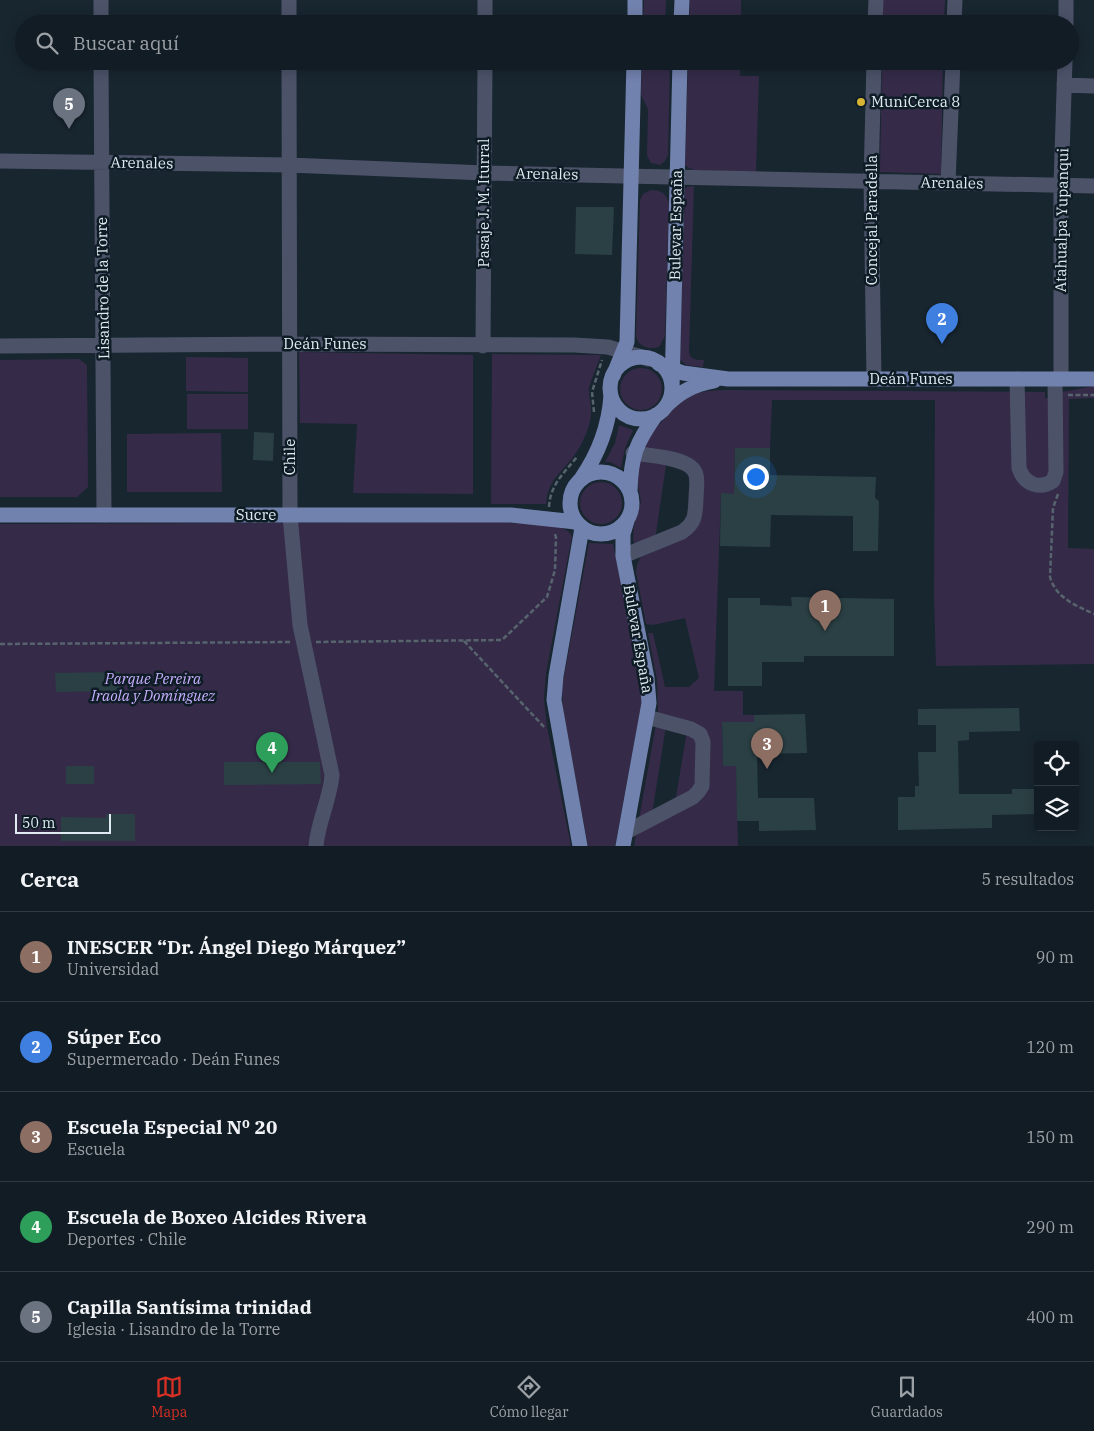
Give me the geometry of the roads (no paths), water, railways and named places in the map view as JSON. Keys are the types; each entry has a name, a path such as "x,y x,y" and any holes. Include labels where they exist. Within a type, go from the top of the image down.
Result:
{"main road":[{"path":"635,0 635,15"},
{"path":"681,15 682,0"},
{"path":"634,70 627,342 613,376 610,413 604,435 592,463 574,487 570,496 572,514 579,525 598,534 606,534 622,527 627,521 632,506 630,473 633,453 645,430 662,410"},
{"name":"Bulevar España","path":"662,410 672,389 660,364 677,176 680,70"},
{"path":"613,376 625,362 634,359 660,364"},
{"name":"Deán Funes","path":"660,364 682,373 728,379 1094,379"},
{"name":"Deán Funes","path":"662,410 685,390 695,385 728,379"},
{"path":"611,394 617,407 628,416 642,419 662,410"},
{"path":"581,479 589,474 608,472 618,476 630,491"},
{"name":"Sucre","path":"550,515 570,496"},
{"name":"Sucre","path":"0,515 550,515 579,525"},
{"name":"Bulevar España","path":"624,839 649,703 648,678 623,556 623,534 627,521"},
{"path":"579,525 554,691 555,714 580,846"}],"street":[{"path":"101,0 101,15"},
{"path":"289,15 290,0"},
{"path":"485,0 485,15"},
{"path":"875,15 876,0"},
{"path":"954,15 955,0"},
{"path":"1066,0 1066,15"},
{"name":"Lisandro de la Torre","path":"101,70 104,515"},
{"name":"Chile","path":"289,70 290,516 300,625 332,776 317,831 316,846"},
{"name":"Pasaje J. M. Iturral","path":"483,346 485,70"},
{"name":"Concejal Paradella","path":"874,70 871,181 874,379"},
{"path":"948,183 953,70"},
{"name":"Atahualpa Yupanqui","path":"1017,379 1019,468 1021,475 1027,481 1035,486 1046,486 1053,481 1056,472 1065,70"},
{"path":"1064,85 1094,86"},
{"name":"Arenales","path":"0,161 289,165 485,173 1094,186"},
{"name":"Deán Funes","path":"0,346 574,345 608,347 660,364"},
{"path":"623,556 682,532 690,527 695,516 696,477 694,470 684,462 633,453"},
{"path":"624,839 693,797 702,786 703,742 700,734 690,729 647,717"}],"place":[{"name":"MuniCerca 8","path":"861,102"},
{"name":"Capilla Santísima trinidad","path":"69,129"},
{"name":"Súper Eco","path":"942,344"},
{"name":"INESCER “Dr. Ángel Diego Márquez”","path":"825,631"},
{"name":"Escuela Especial Nº 20","path":"767,769"},
{"name":"Escuela de Boxeo Alcides Rivera","path":"272,773"}],"park label":[{"name":"Parque Pereira Iraola y Domínguez","path":"153,688"}]}
